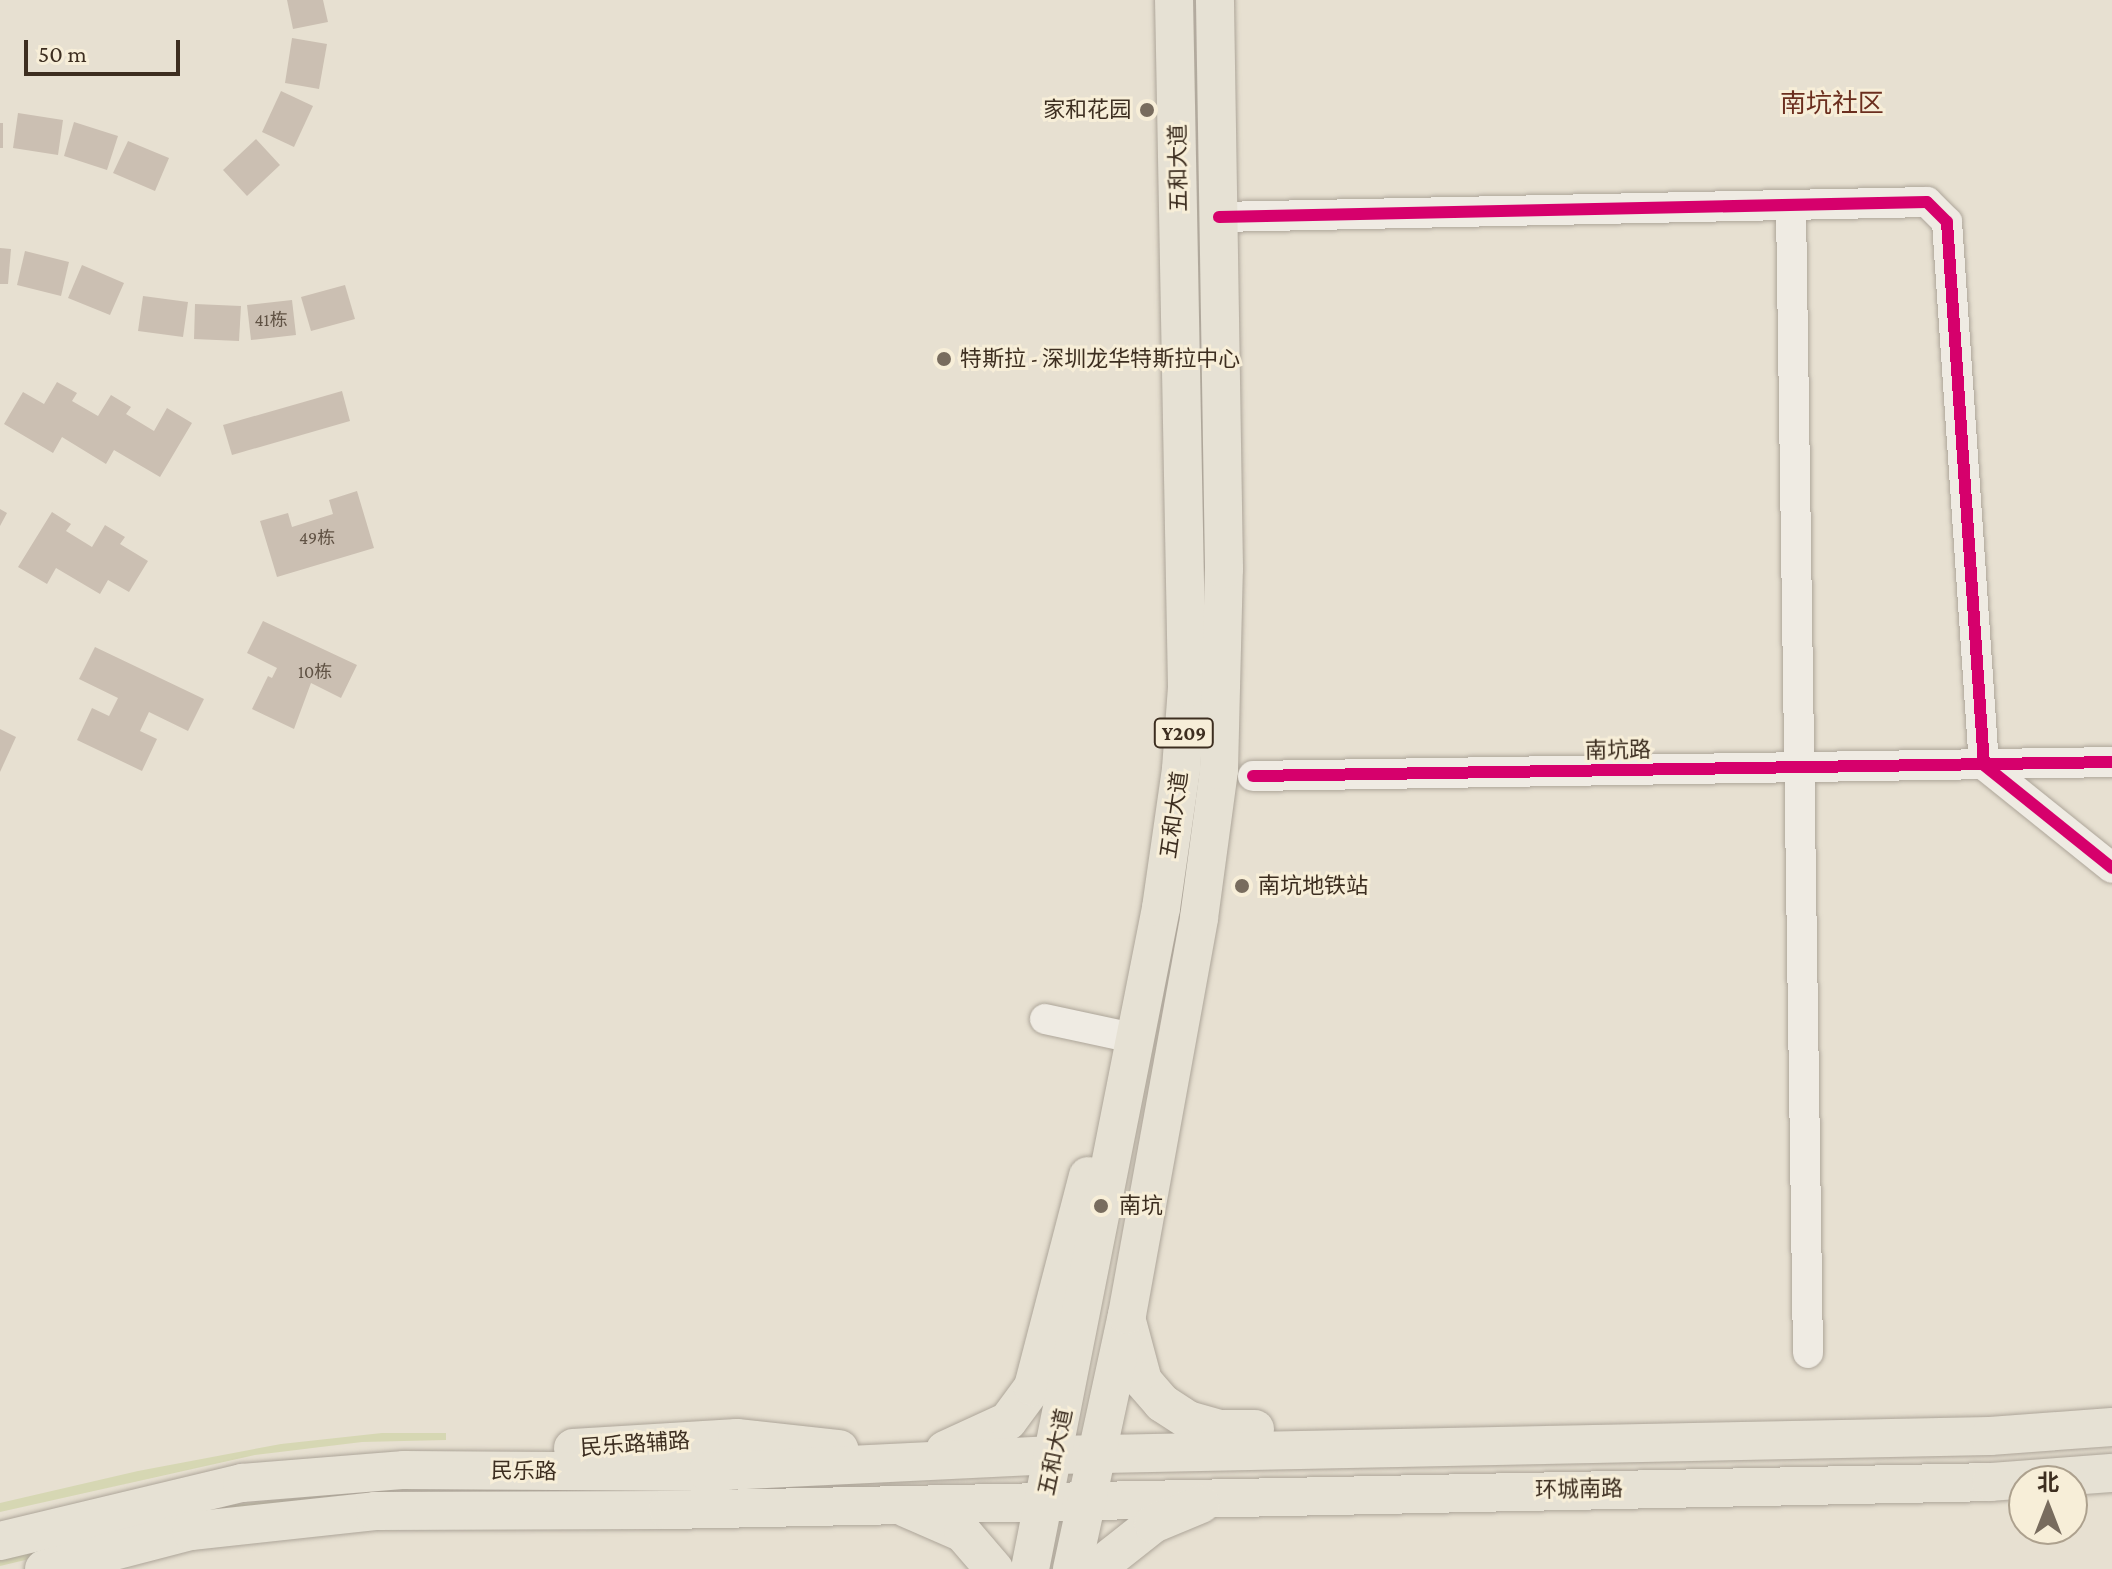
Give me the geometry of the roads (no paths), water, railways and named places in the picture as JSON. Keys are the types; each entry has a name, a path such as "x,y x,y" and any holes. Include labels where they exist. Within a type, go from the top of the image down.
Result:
{"main road":[{"name":"五和大道","path":"1030,1569 1161,908 1187,688 1174,0"},
{"name":"五和大道","path":"1072,1569 1127,1315 1199,918 1219,770 1224,670 1215,0"},
{"path":"904,1462 990,1433 1008,1421 1033,1387 1068,1238 1133,1038"},
{"path":"1127,1315 1143,1381 1162,1403 1188,1420 1220,1429 1295,1428 1397,1448 1398,1492"},
{"name":"环城南路","path":"1054,1455 1990,1436 2112,1427"},
{"name":"民乐路辅路","path":"319,1475 422,1446 626,1434 820,1445 904,1462"},
{"name":"民乐路","path":"0,1541 152,1501 319,1475 404,1470 707,1472 1054,1455"},
{"name":"环城南路","path":"1045,1498 1991,1482 2112,1473"},
{"path":"1096,1569 1153,1524 1239,1495"},
{"name":"民乐路","path":"44,1569 191,1531 285,1517 403,1510 1045,1498"},
{"path":"883,1503 945,1521 980,1548 994,1569"}],"street":[{"path":"1219,217 1927,202 1947,222 1984,765 2112,868"},
{"path":"1791,207 1808,1353"},
{"name":"南坑路","path":"1253,776 2112,762"},
{"path":"1045,1019 1133,1038"}],"place":[{"name":"家和花园","path":"1147,110"},
{"name":"特斯拉 - 深圳龙华特斯拉中心","path":"944,359"},
{"name":"南坑地铁站","path":"1242,886"},
{"name":"南坑","path":"1101,1206"}],"district":[{"name":"南坑社区","path":"1832,104"}]}
